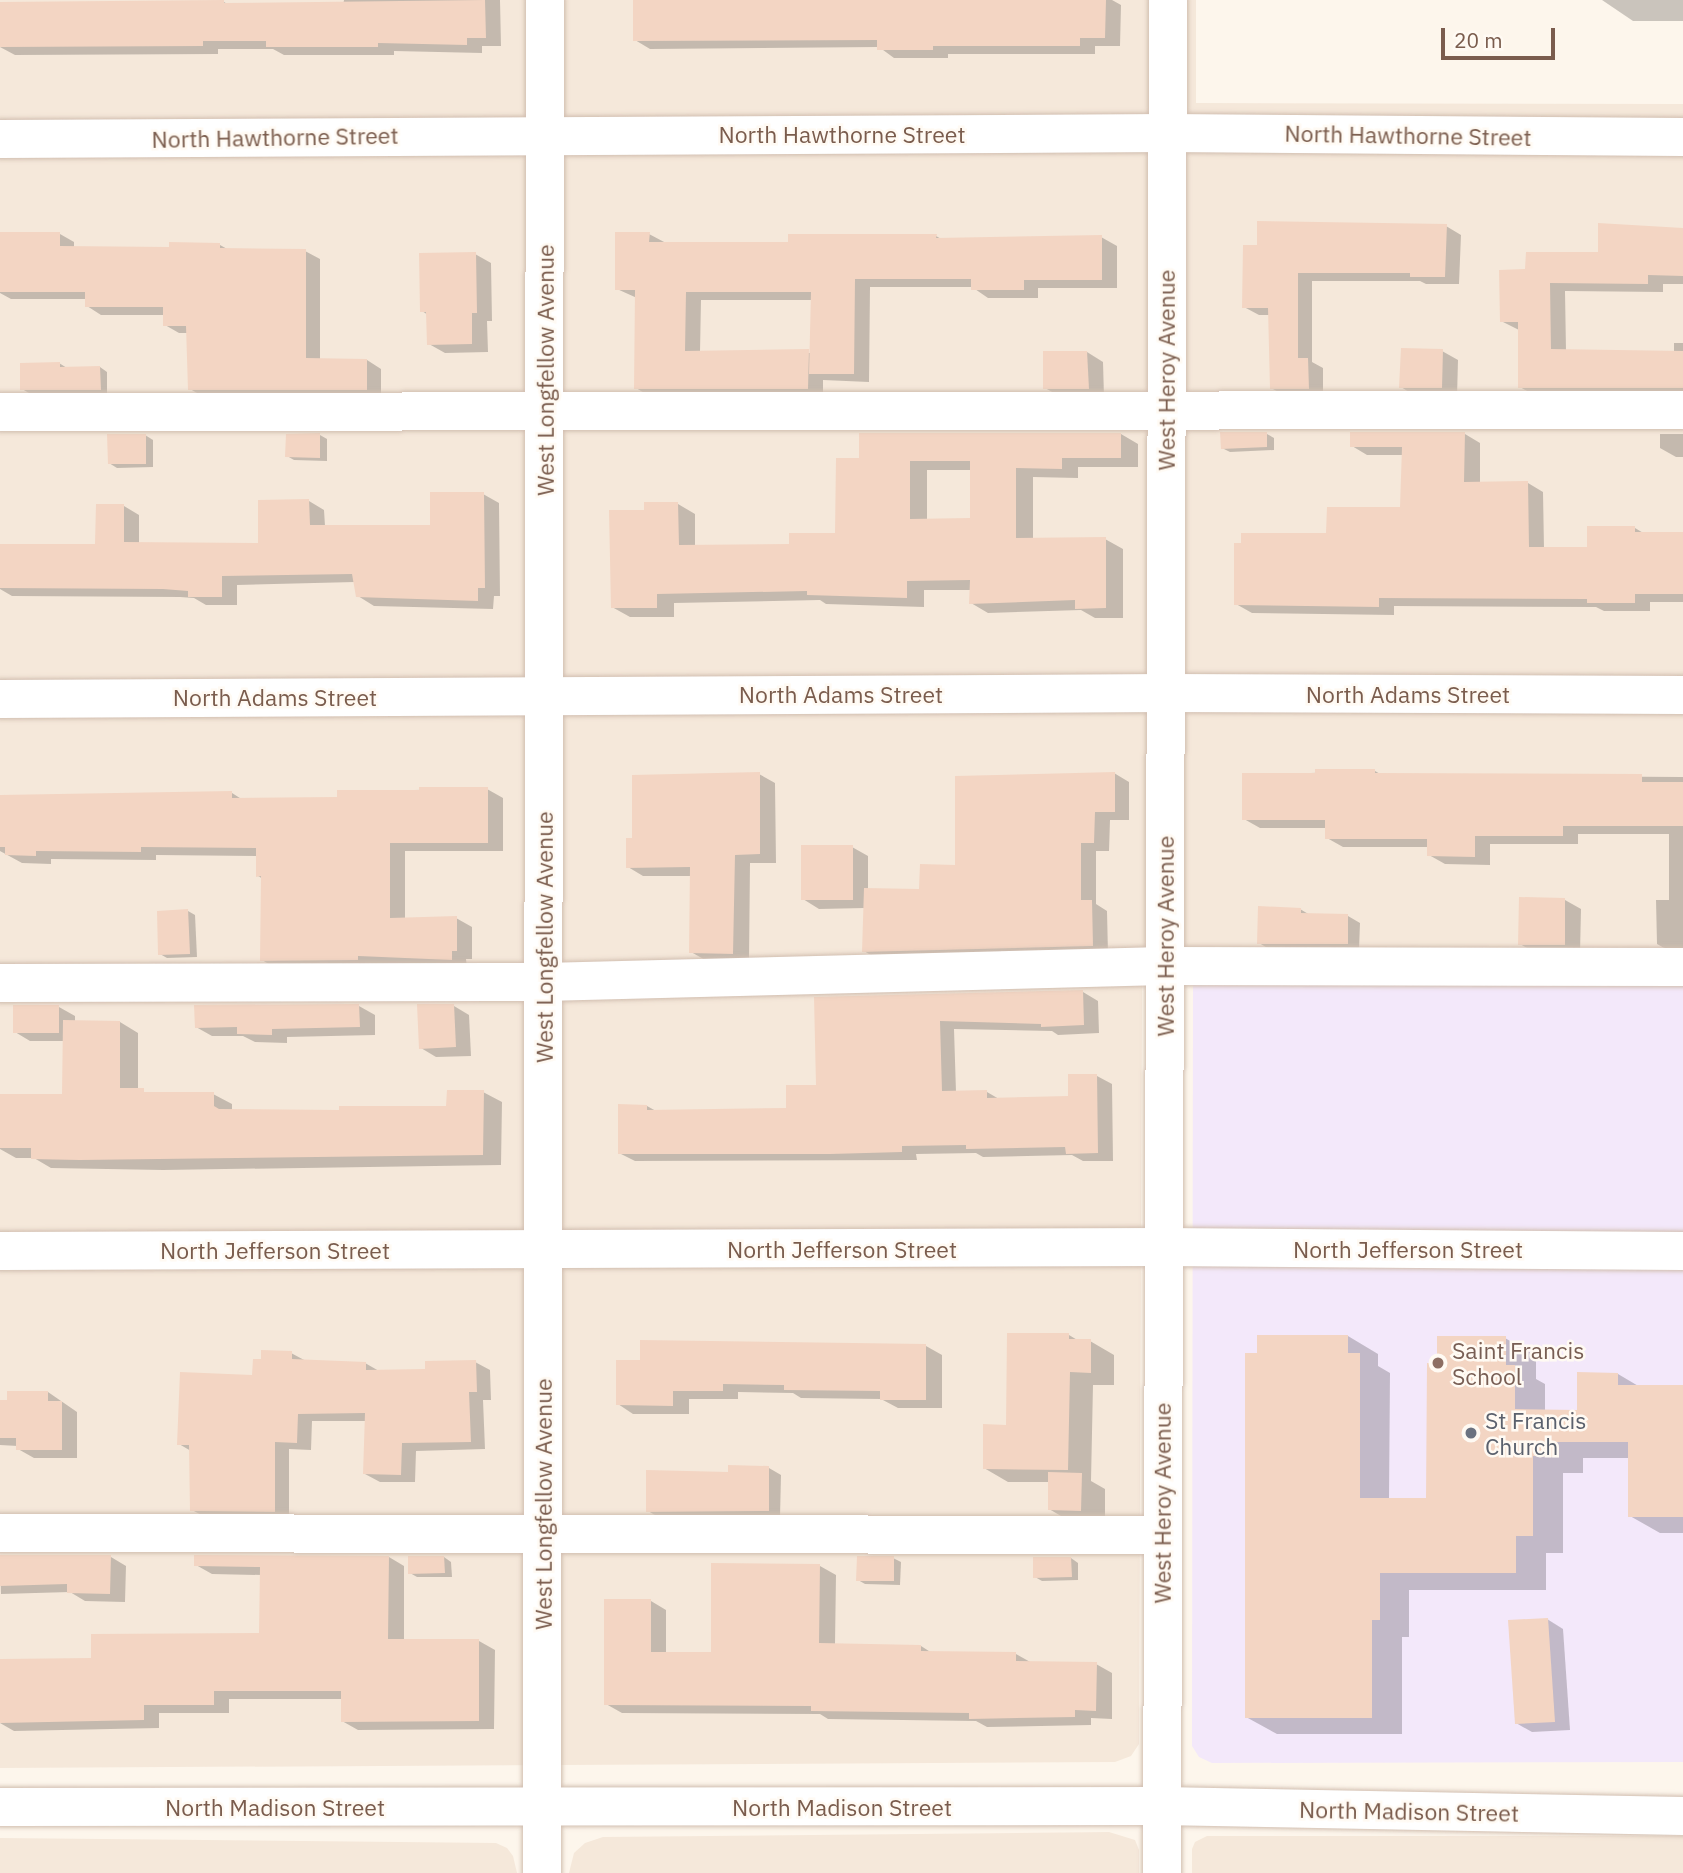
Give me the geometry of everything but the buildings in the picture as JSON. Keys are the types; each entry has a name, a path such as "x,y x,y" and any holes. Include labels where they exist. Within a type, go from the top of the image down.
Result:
{"street":[{"name":"West Longfellow Avenue","path":"542,1873 545,0"},
{"name":"West Heroy Avenue","path":"1162,1873 1168,0"},
{"name":"North Hawthorne Street","path":"0,139 545,134 1168,133 1683,137"},
{"path":"0,412 1683,410"},
{"name":"North Adams Street","path":"0,699 1167,693 1683,695"},
{"path":"0,983 544,982 1164,967 1683,967"},
{"name":"North Jefferson Street","path":"0,1251 1163,1247 1683,1251"},
{"path":"0,1533 1162,1535"},
{"name":"North Madison Street","path":"0,1807 1162,1806 1683,1816"}],"shaded area":[{"path":"0,0 1196,0 1196,103 1683,104 1683,977 1142,979 1139,1744 1131,1756 1115,1762 0,1768"},
{"name":"Saint Francis School","path":"1683,977 1683,1762 1212,1763 1199,1757 1192,1746 1193,979"},
{"path":"1109,1832 1135,1840 1139,1850 1139,1873 569,1873 574,1853 585,1843 603,1837"},
{"path":"1207,1836 1683,1836 1683,1873 1192,1873 1192,1849 1195,1842"},
{"path":"0,1838 496,1843 507,1848 513,1856 517,1873 0,1873"}],"place":[{"name":"Saint Francis School","path":"1438,1363"},
{"name":"St Francis Church","path":"1471,1433"}]}
